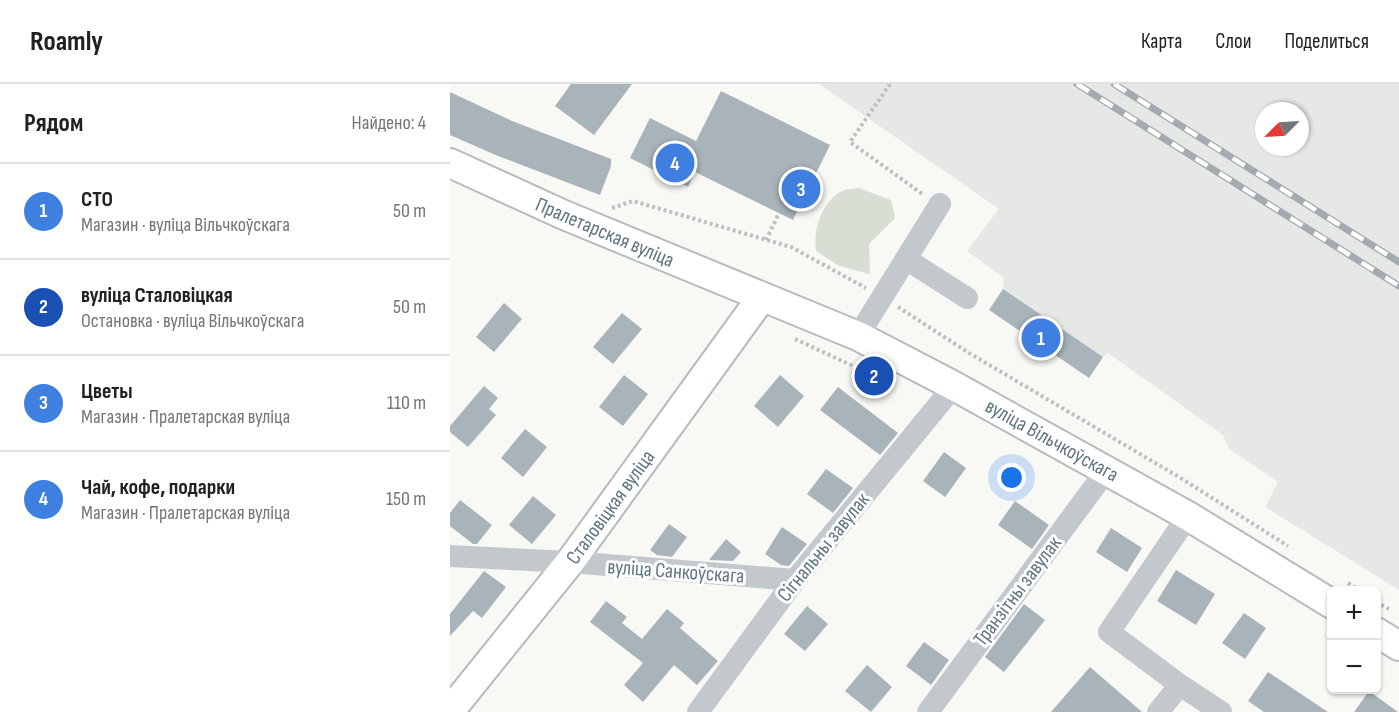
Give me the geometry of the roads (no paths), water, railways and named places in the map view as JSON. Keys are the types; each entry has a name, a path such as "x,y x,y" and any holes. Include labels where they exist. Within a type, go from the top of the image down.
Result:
{"main road":[{"name":"Пралетарская вуліца","path":"450,163 564,215 762,297"},
{"name":"вуліца Вільчкоўскага","path":"762,297 858,336 954,386 1188,516 1327,601"},
{"name":"Сталовіцкая вуліца","path":"450,711 570,562 762,297"},
{"path":"1381,635 1399,646"}],"street":[{"path":"858,336 940,204"},
{"path":"906,259 967,298"},
{"name":"Сігнальны завулак","path":"698,712 795,580 954,386"},
{"name":"Транзітны завулак","path":"928,712 1106,471"},
{"path":"1188,516 1109,632 1180,685 1221,712"},
{"name":"вуліца Санкоўскага","path":"450,556 570,562 795,580"},
{"path":"1158,712 1180,685"}],"railway":[{"path":"1077,84 1399,286"},
{"path":"1114,84 1399,262"}],"place":[{"name":"Чай, кофе, подарки","path":"675,163"},
{"name":"Цветы","path":"801,189"},
{"name":"СТО","path":"1041,338"},
{"name":"вуліца Сталовіцкая","path":"874,376"}]}
